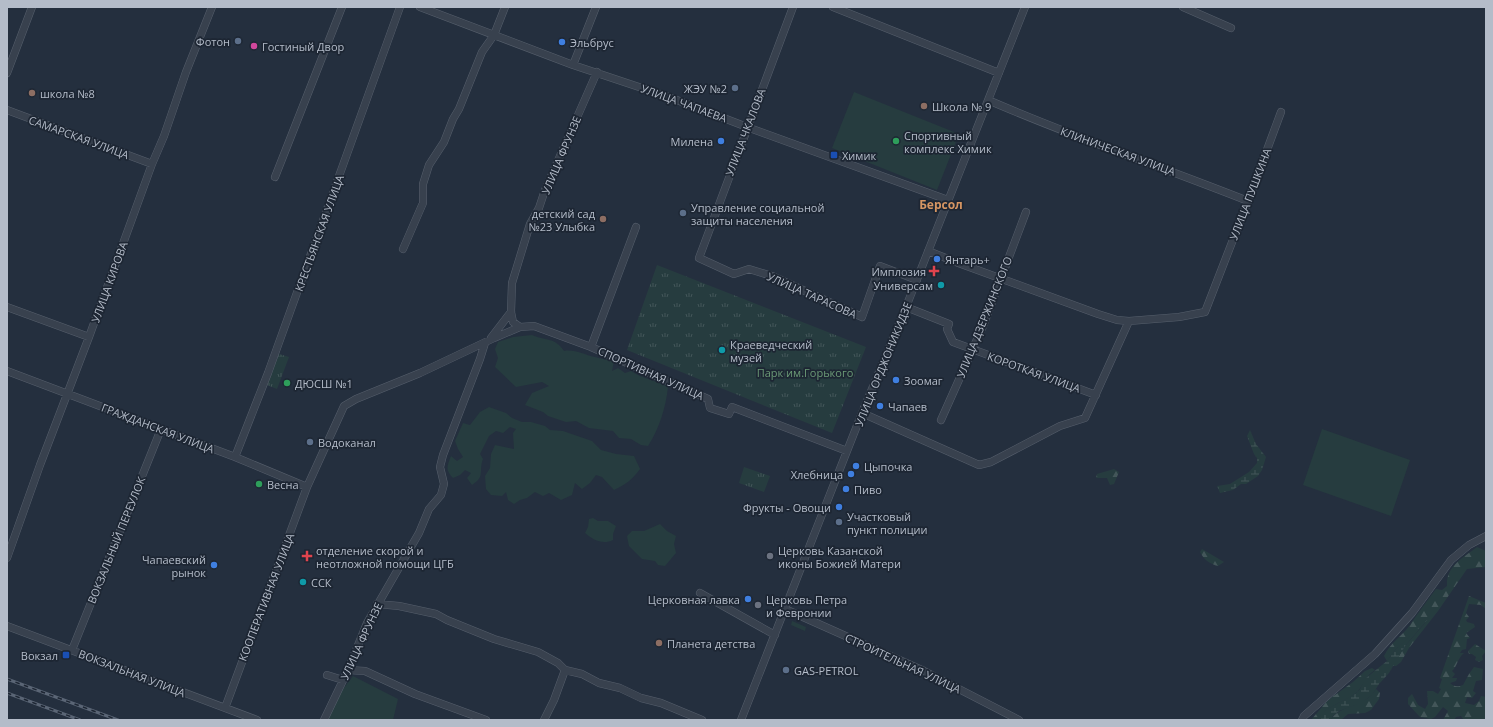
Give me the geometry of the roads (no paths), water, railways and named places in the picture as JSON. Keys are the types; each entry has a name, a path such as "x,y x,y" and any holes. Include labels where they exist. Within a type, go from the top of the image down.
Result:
{"street":[{"path":"7,73 32,7"},
{"name":"УЛИЦА КИРОВА","path":"7,558 40,465 89,337 152,164 164,136 186,72 212,7"},
{"path":"275,177 342,7"},
{"name":"КРЕСТЬЯНСКАЯ УЛИЦА","path":"234,457 268,373 400,7"},
{"name":"УЛИЦА ЧАПАЕВА","path":"420,7 574,65 669,97 948,200"},
{"path":"403,249 423,203 423,184 429,165 444,142 453,119 460,109 482,52 494,35 505,7"},
{"path":"574,65 596,7"},
{"name":"УЛИЦА ЧКАЛОВА","path":"699,258 793,7"},
{"path":"833,7 998,73"},
{"name":"УЛИЦА ОРДЖОНИКИДЗЕ","path":"741,720 1025,7"},
{"path":"1183,7 1231,28"},
{"name":"УЛИЦА ФРУНЗЕ","path":"511,312 512,283 530,224 539,208 545,190 597,72"},
{"name":"КЛИНИЧЕСКАЯ УЛИЦА","path":"988,100 1035,120 1248,201"},
{"name":"САМАРСКАЯ УЛИЦА","path":"7,110 152,164"},
{"name":"УЛИЦА ПУШКИНА","path":"1130,321 1179,317 1205,312 1281,112"},
{"name":"УЛИЦА ДЗЕРЖИНСКОГО","path":"941,420 983,326 1026,212"},
{"path":"592,347 636,227"},
{"path":"862,413 979,464 991,462 1060,426 1085,418 1130,321 1117,320 1098,314 928,251"},
{"name":"УЛИЦА ТАРАСОВА","path":"699,258 734,274 749,269 772,276 862,317 880,266 917,280"},
{"path":"7,307 89,337"},
{"name":"КОРОТКАЯ УЛИЦА","path":"906,307 949,324 947,329 953,342 1096,395"},
{"path":"511,312 513,322 520,327"},
{"path":"487,341 511,312"},
{"name":"СПОРТИВНАЯ УЛИЦА","path":"534,326 592,347 708,399 710,408 729,414 732,407 847,452"},
{"name":"КООПЕРАТИВНАЯ УЛИЦА","path":"225,708 307,487 344,406 356,399 420,373 520,327 534,326"},
{"name":"УЛИЦА ФРУНЗЕ","path":"324,720 348,670 367,623 408,551 429,509 440,495 444,484 440,467 443,455 487,341"},
{"name":"ГРАЖДАНСКАЯ УЛИЦА","path":"7,371 234,457 307,487"},
{"name":"ВОКЗАЛЬНЫЙ ПЕРЕУЛОК","path":"72,650 161,429"},
{"path":"1302,720 1304,716 1375,654 1412,613 1451,560 1469,545 1486,536"},
{"path":"700,593 775,635"},
{"path":"377,604 399,606 436,614 494,639 538,652 558,663 565,670 582,674 599,683 620,688 641,698 702,720"},
{"name":"СТРОИТЕЛЬНАЯ УЛИЦА","path":"785,609 924,671 1019,720"},
{"name":"ВОКЗАЛЬНАЯ УЛИЦА","path":"7,626 258,720"},
{"path":"348,670 366,671 415,694 486,720"},
{"path":"544,720 554,700 565,670"},
{"path":"328,675 343,680"}],"railway":[{"path":"7,679 118,720"},
{"path":"7,693 80,720"}],"place":[{"name":"Фотон","path":"238,41"},
{"name":"Эльбрус","path":"562,42"},
{"name":"Гостиный Двор","path":"254,46"},
{"name":"ЖЭУ №2","path":"735,88"},
{"name":"школа №8","path":"32,93"},
{"name":"Школа № 9","path":"924,106"},
{"name":"Милена","path":"721,141"},
{"name":"Спортивный комплекс Химик","path":"896,141"},
{"name":"Химик","path":"834,155"},
{"name":"Управление социальной защиты населения","path":"683,213"},
{"name":"детский сад №23 Улыбка","path":"603,219"},
{"name":"Янтарь+","path":"937,259"},
{"name":"Имплозия","path":"934,271"},
{"name":"Универсам","path":"941,285"},
{"name":"Краеведческий музей","path":"722,350"},
{"name":"Зоомаг","path":"896,380"},
{"name":"ДЮСШ №1","path":"287,383"},
{"name":"Чапаев","path":"880,406"},
{"name":"Водоканал","path":"310,442"},
{"name":"Цыпочка","path":"856,466"},
{"name":"Хлебница","path":"851,474"},
{"name":"Весна","path":"259,484"},
{"name":"Пиво","path":"846,489"},
{"name":"Фрукты - Овощи","path":"839,507"},
{"name":"Участковый пункт полиции","path":"839,522"},
{"name":"отделение скорой и неотложной помощи ЦГБ","path":"307,556"},
{"name":"Церковь Казанской иконы Божией Матери","path":"770,556"},
{"name":"Чапаевский рынок","path":"214,565"},
{"name":"ССК","path":"303,582"},
{"name":"Церковная лавка","path":"748,599"},
{"name":"Церковь Петра и Февронии","path":"758,605"},
{"name":"Планета детства","path":"659,643"},
{"name":"Вокзал","path":"66,655"},
{"name":"GAS-PETROL","path":"786,670"}],"district":[{"name":"Берсол","path":"941,204"}],"park label":[{"name":"Парк им.Горького","path":"805,372"}]}
